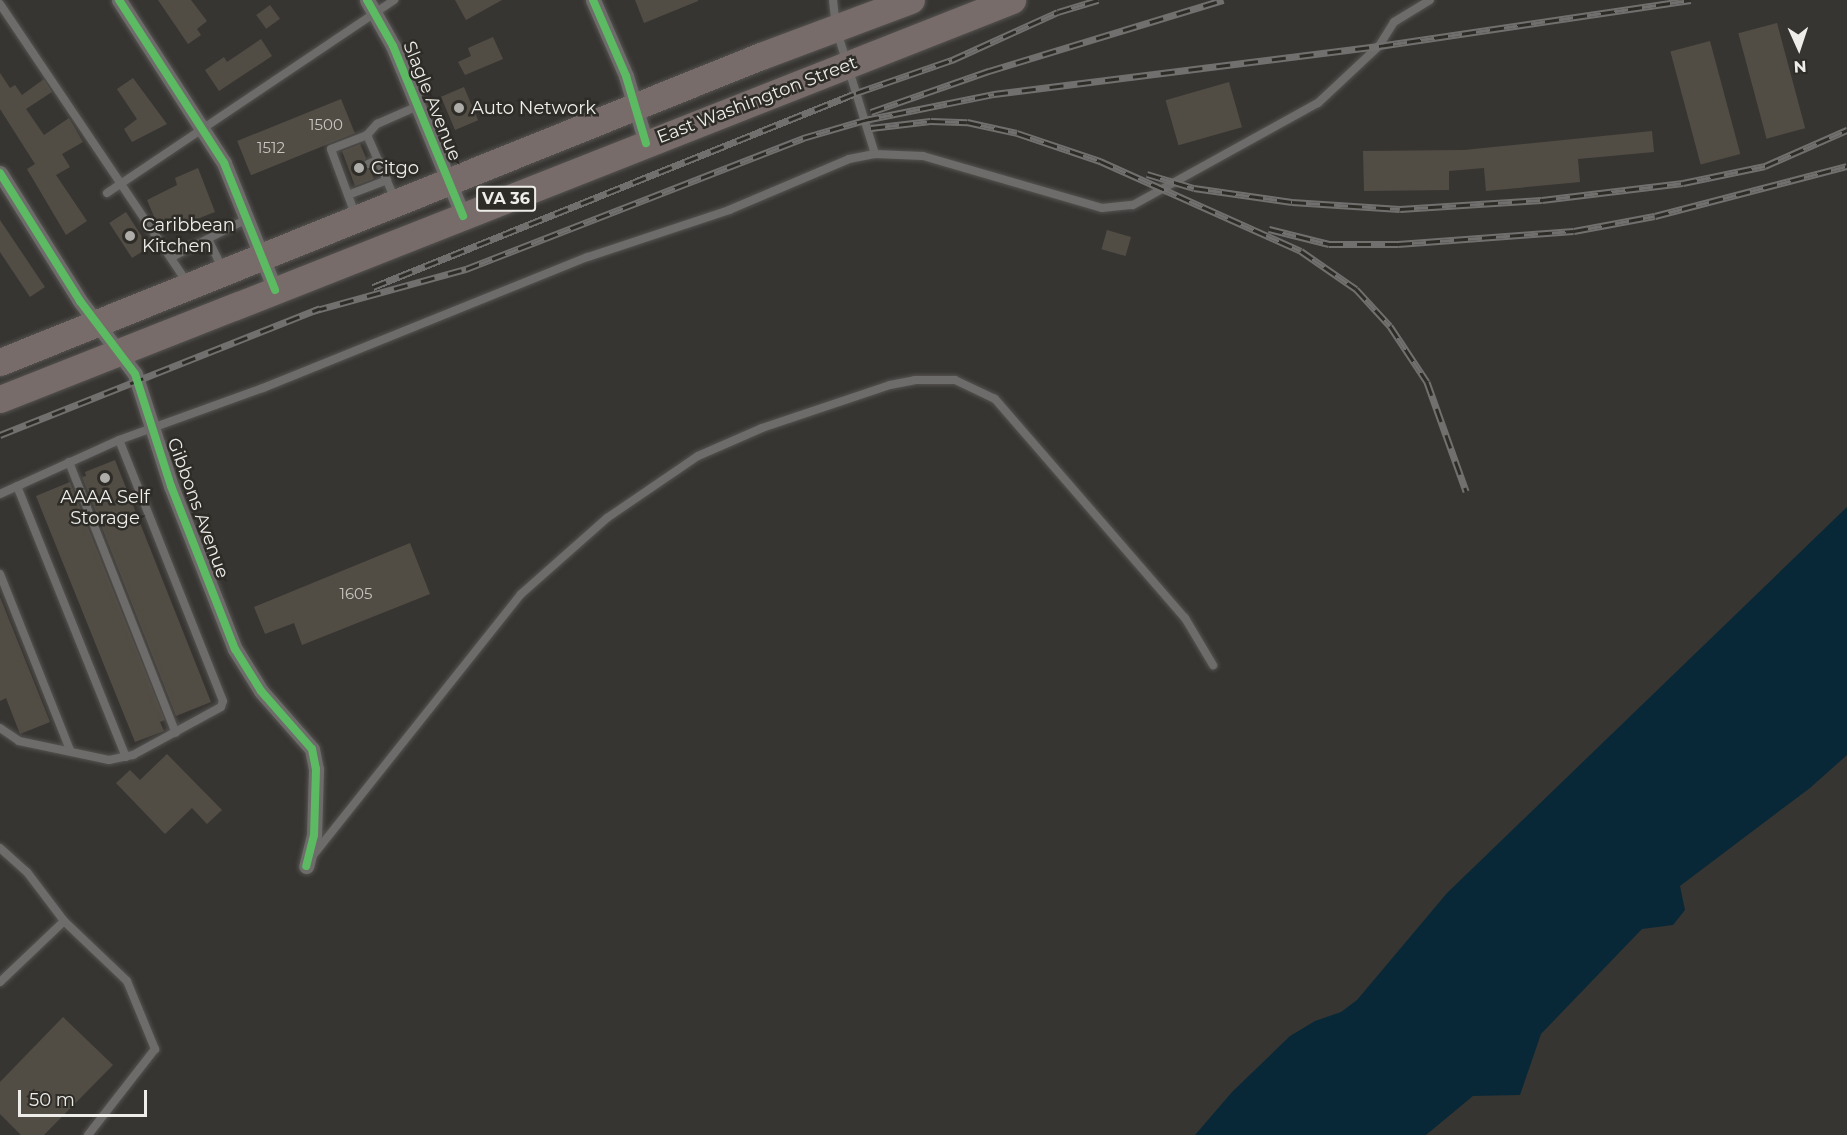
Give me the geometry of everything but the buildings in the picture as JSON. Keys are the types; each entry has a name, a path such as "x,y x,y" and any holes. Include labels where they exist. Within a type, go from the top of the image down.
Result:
{"highway":[{"name":"VA 36","path":"0,362 263,256 352,207 392,191 449,182 636,106 911,0"},
{"name":"East Washington Street","path":"0,399 1012,0"}],"street":[{"path":"118,0 205,130 248,218 275,290"},
{"path":"593,0 636,106 646,143"},
{"name":"Slagle Avenue","path":"372,6 418,106 463,216"},
{"name":"Gibbons Avenue","path":"0,173 97,323 135,374 154,427 171,486 235,649 256,685 312,749 316,769 314,835 306,866"}],"lane":[{"path":"107,193 205,130 372,6 394,0"},
{"path":"833,0 836,28 875,154"},
{"path":"0,494 119,440 263,388 588,257 729,210 821,169 875,154 924,156 955,162 1102,208 1133,205 1318,103 1378,46 1394,22 1430,0"},
{"path":"0,4 123,183 190,286"},
{"path":"352,207 331,149 367,135 376,124 418,106"},
{"path":"367,135 392,191"},
{"path":"368,164 378,160"},
{"path":"341,175 350,171"},
{"path":"172,257 248,218"},
{"path":"208,239 224,272"},
{"path":"306,866 521,594 589,532 698,456 762,428 891,385 915,380 955,380 995,399 1185,618 1213,665"},
{"path":"0,728 19,741 70,750 91,758 126,757 176,733 221,707 223,701 119,440"},
{"path":"69,462 176,733"},
{"path":"17,486 126,757"},
{"path":"0,574 70,750"},
{"path":"0,848 27,872 64,921 127,981 155,1049 88,1135"},
{"path":"0,982 64,921"}],"water":[{"path":"1847,507 1847,755 1810,788 1680,886 1685,910 1673,925 1642,929 1541,1034 1520,1095 1473,1096 1426,1135 1195,1135 1232,1092 1290,1036 1315,1021 1341,1012 1357,1000 1447,893"}],"railway":[{"path":"373,287 856,93 952,60 1058,12 1098,0"},
{"path":"871,112 989,71 1223,0"},
{"path":"313,311 466,269 803,138 865,120 994,94 1379,46 1691,0"},
{"path":"871,128 931,121 967,122 1017,133 1100,161 1301,251 1356,289 1390,326 1427,382 1466,491"},
{"path":"1147,174 1194,188 1292,202 1400,209 1542,200 1683,183 1765,166 1847,130"},
{"path":"1269,229 1329,244 1398,244 1574,231 1655,216 1847,166"},
{"path":"0,435 320,308"}],"cycle path":[{"path":"119,0 224,163 275,290"},
{"path":"367,0 393,46 463,216"},
{"path":"593,0 626,76 646,143"},
{"path":"0,173 80,301 135,374 171,486 235,649 261,691 312,749 316,769 314,835 306,866"}],"place":[{"name":"Auto Network","path":"459,108"},
{"name":"Citgo","path":"359,168"},
{"name":"Caribbean Kitchen","path":"130,236"},
{"name":"AAAA Self Storage","path":"105,478"}]}
